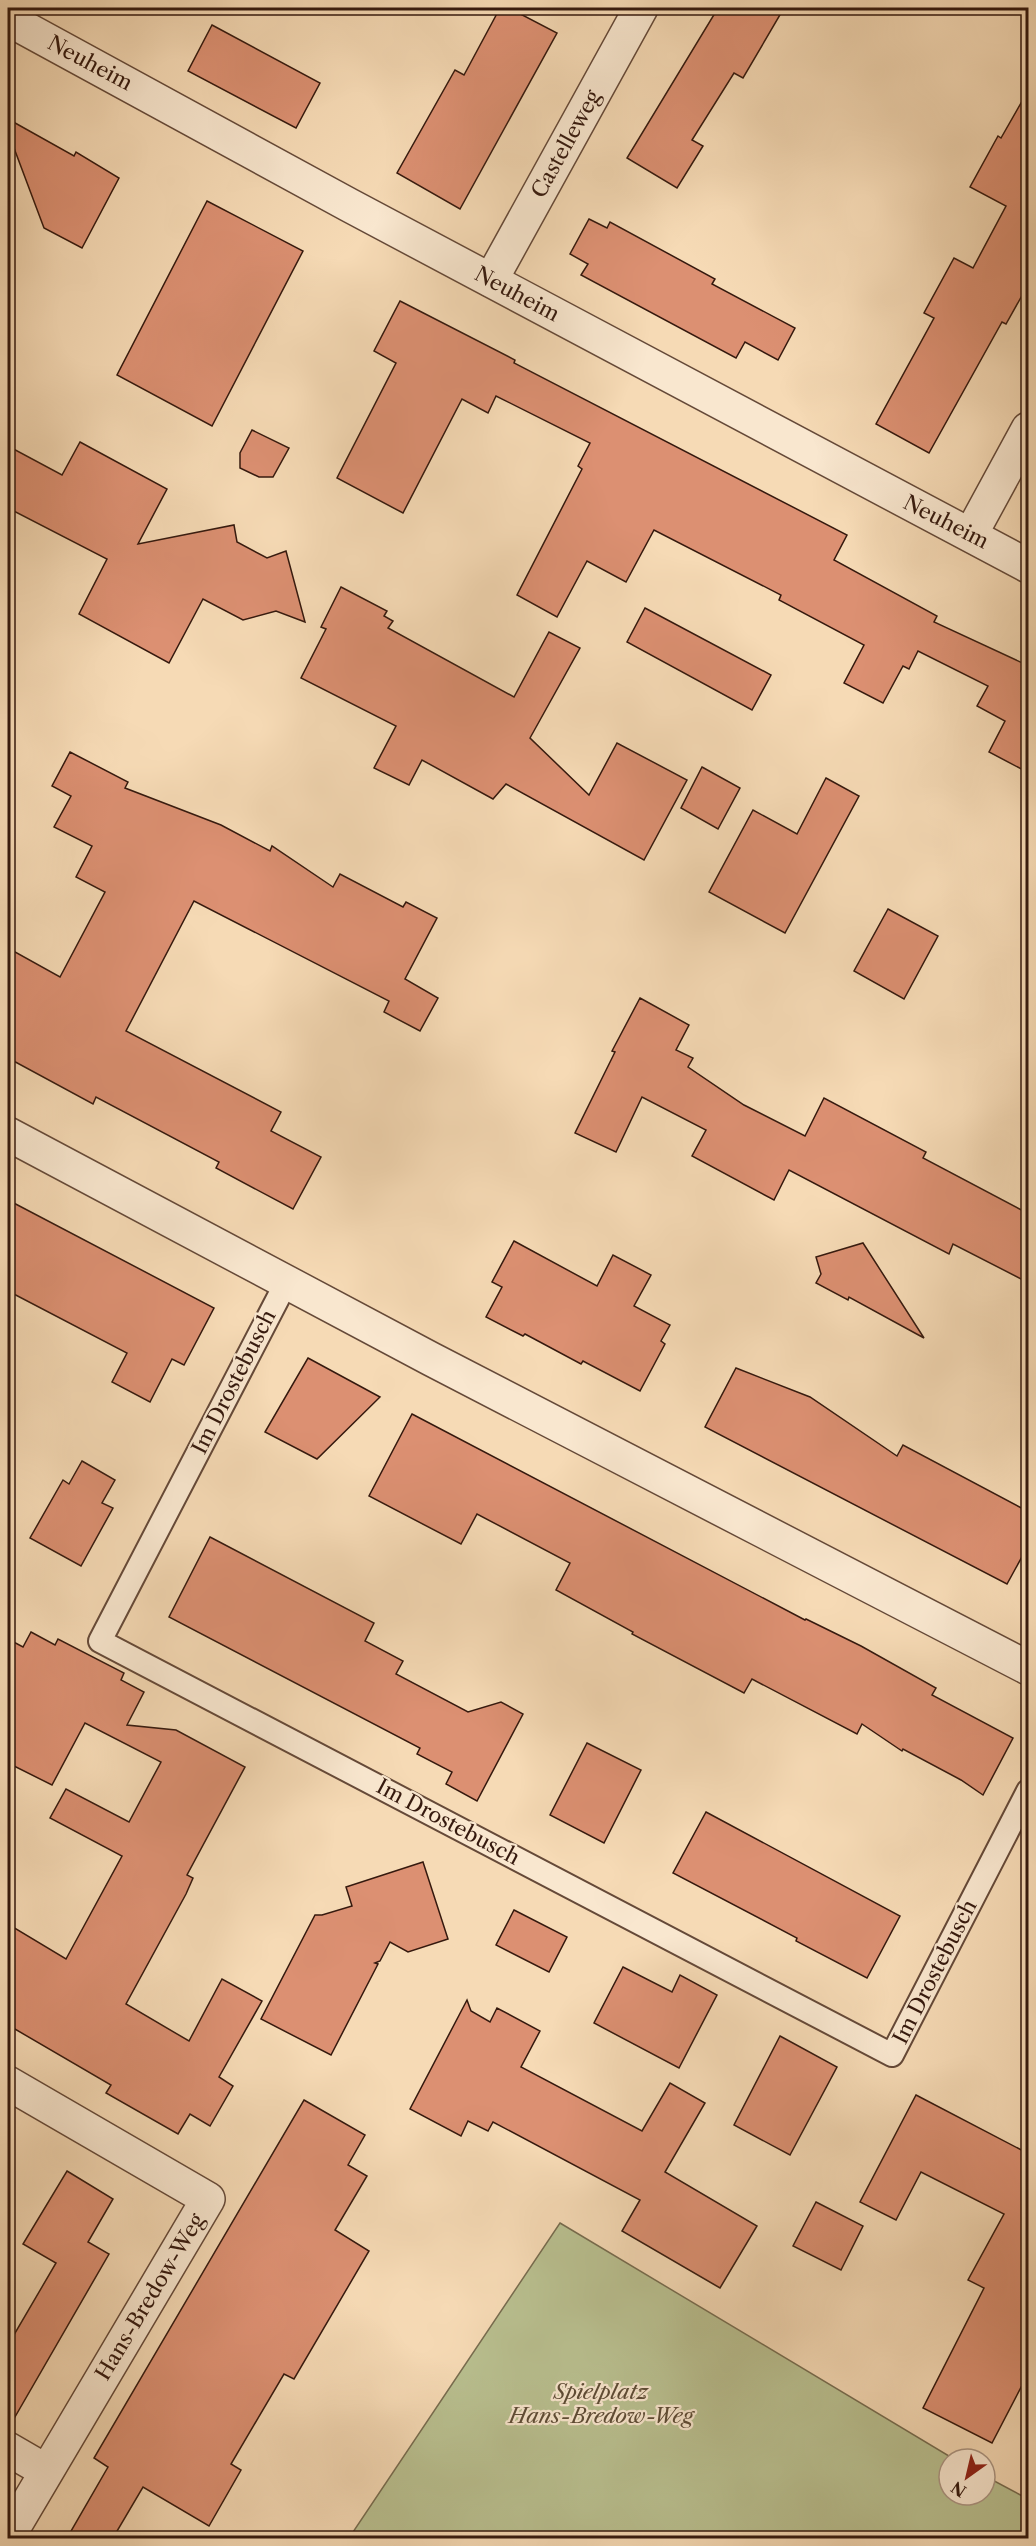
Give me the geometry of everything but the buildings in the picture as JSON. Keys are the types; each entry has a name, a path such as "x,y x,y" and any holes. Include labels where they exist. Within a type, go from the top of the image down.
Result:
{"street":[{"name":"Castelleweg","path":"491,280 641,8"},
{"name":"Neuheim","path":"8,19 491,280 1029,566"},
{"path":"970,534 1029,429"},
{"path":"8,1134 431,1359 1029,1668"},
{"name":"Hans-Bredow-Weg","path":"8,2083 208,2199 8,2537"},
{"path":"8,2449 46,2471"}],"lane":[{"name":"Im Drostebusch","path":"287,1281 100,1641 892,2055 1029,1791"}],"green space":[{"name":"Spielplatz Hans-Bredow-Weg","path":"560,2223 937,2449 937,2507 997,2507 997,2482 1028,2499 1028,2538 349,2538"}]}
